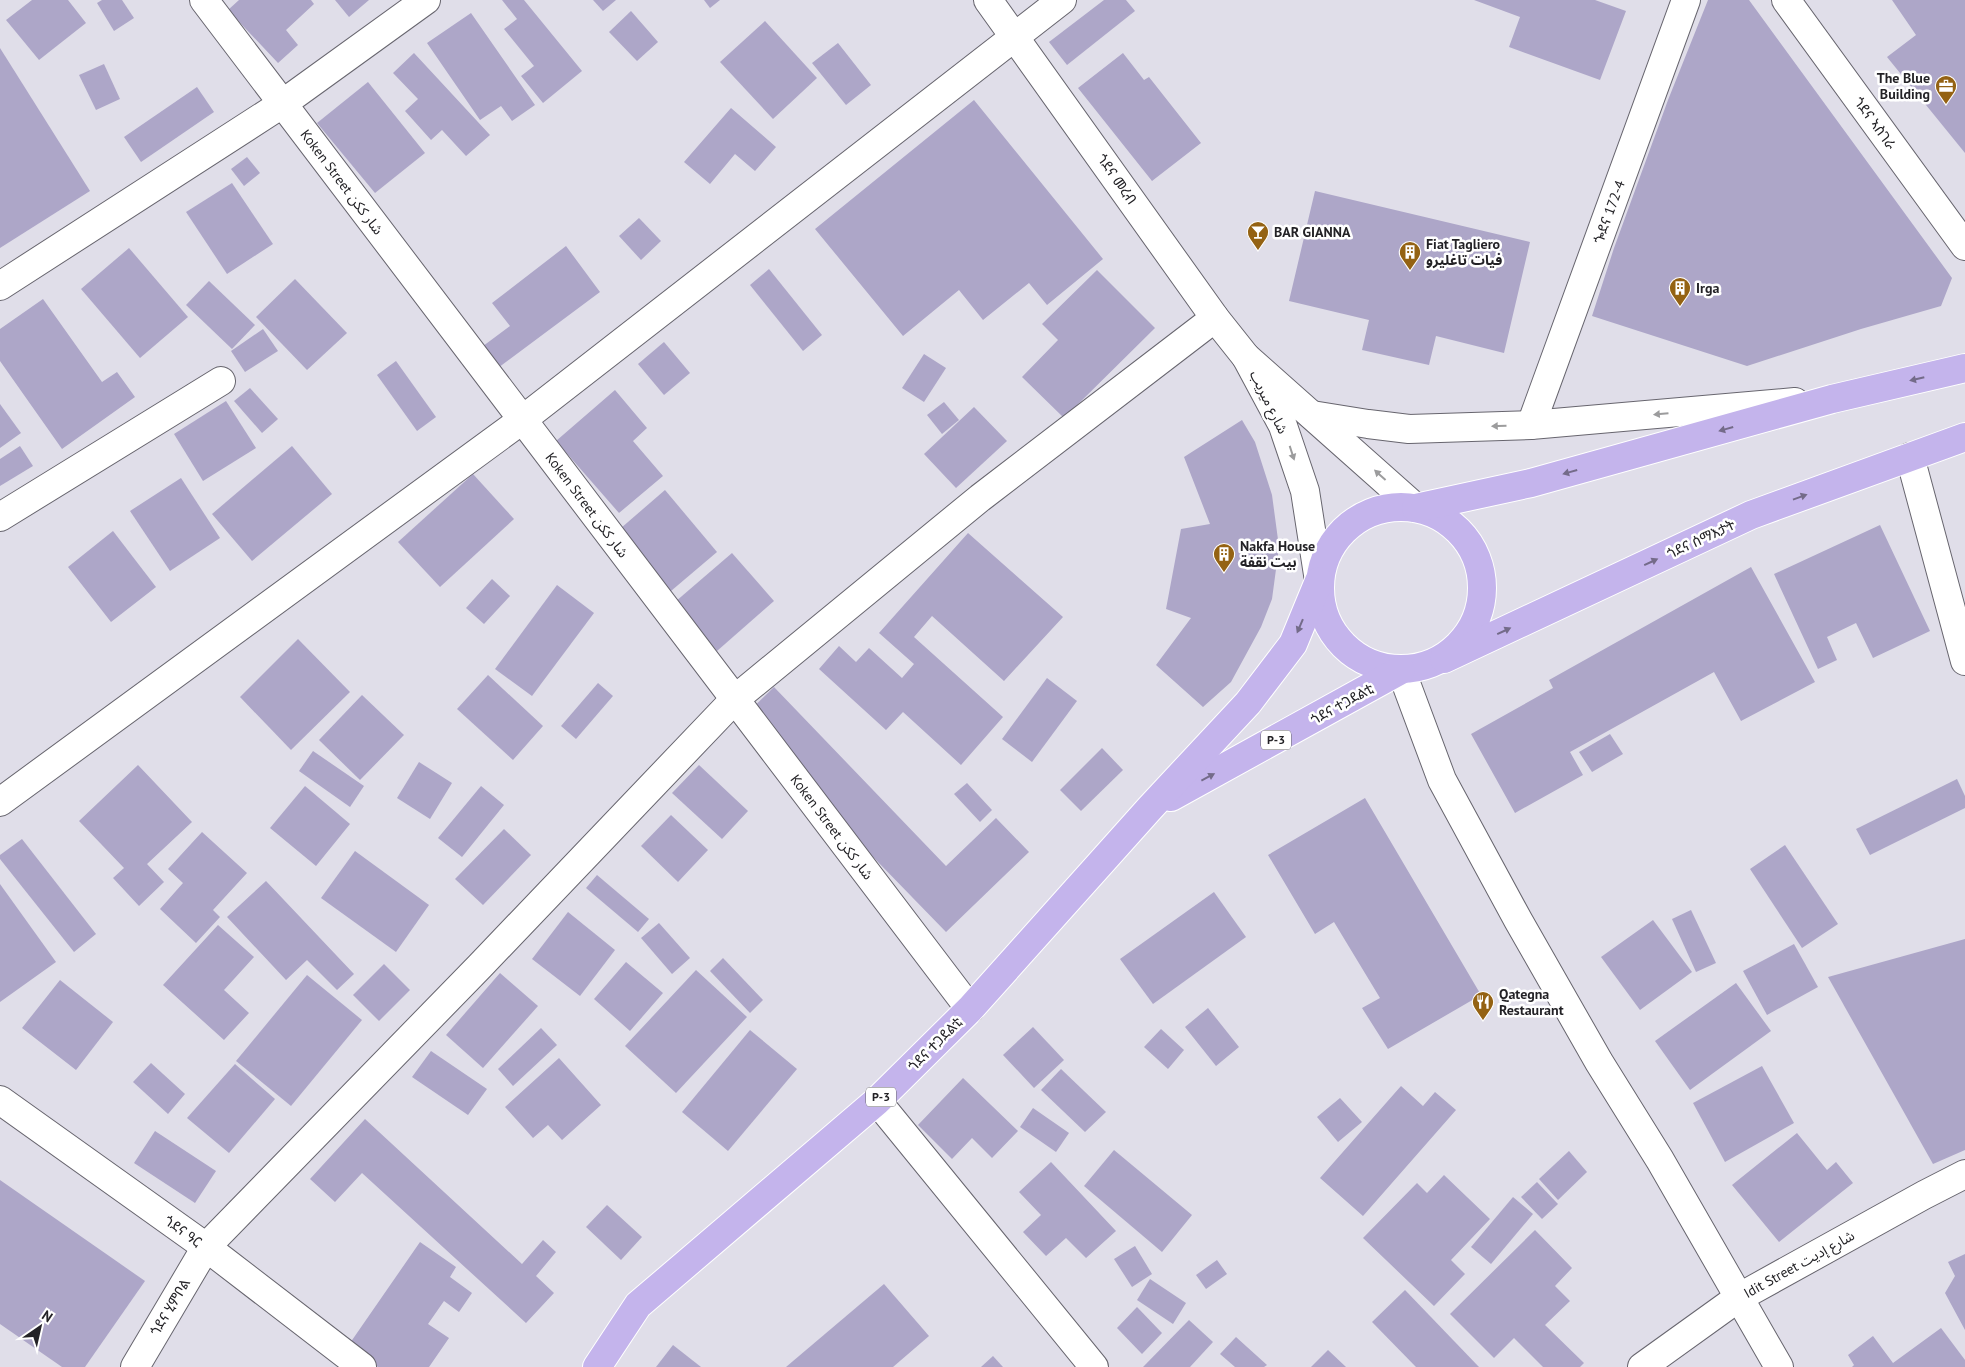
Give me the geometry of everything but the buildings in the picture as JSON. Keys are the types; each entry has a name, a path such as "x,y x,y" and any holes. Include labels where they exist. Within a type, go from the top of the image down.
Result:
{"main road":[{"path":"1416,508 1442,518 1464,536 1478,560 1483,588 1478,616 1464,640 1444,658 1423,667 1401,670 1374,666 1350,653 1332,633 1321,608 1319,582 1326,554 1340,532 1363,515 1389,507 1416,508 1531,483 1832,399 1965,368"},
{"name":"ጎደና ሰማእታት","path":"1444,658 1752,515 1965,436"},
{"name":"ጎደና ተጋደልቲ","path":"597,1367 638,1306 877,1101 970,1009 1150,808 1248,703 1293,644 1319,582"},
{"name":"ጎደና ተጋደልቲ","path":"1150,808 1401,670"}],"street":[{"name":"Koken Street شار ككن","path":"204,0 970,1009"},
{"path":"0,286 282,104 426,0"},
{"name":"ጎደና መረብ","path":"988,0 1215,318 1246,357"},
{"path":"0,802 522,420 1062,0"},
{"name":"ጐደና 172-4","path":"1531,425 1686,0"},
{"name":"ጎደና ኣስገራ","path":"1786,0 1965,246"},
{"name":"ጎደና ሂምቦል","path":"135,1367 206,1247 473,973 734,699 980,498 1215,318"},
{"name":"شارع ميريب","path":"1246,357 1416,508"},
{"name":"شارع ميريب","path":"1246,357 1283,426 1305,491 1319,582"},
{"path":"0,517 221,381"},
{"path":"1312,415 1409,429 1531,425 1832,399"},
{"path":"1910,457 1965,661"},
{"path":"1401,670 1442,780 1518,920 1599,1062 1660,1160 1779,1367"},
{"name":"ጎደና ዓር","path":"0,1100 206,1247 362,1367"},
{"path":"877,1101 1094,1367"},
{"name":"Idit Street شارع إديت","path":"1642,1367 1738,1298 1965,1174"}],"place":[{"name":"The Blue Building","path":"1946,105"},
{"name":"BAR GIANNA","path":"1258,251"},
{"name":"Fiat Tagliero فيات تاغليرو","path":"1410,271"},
{"name":"Irga","path":"1680,307"},
{"name":"Nakfa House بيت نقفة","path":"1224,573"},
{"name":"Qategna Restaurant","path":"1483,1021"}]}
